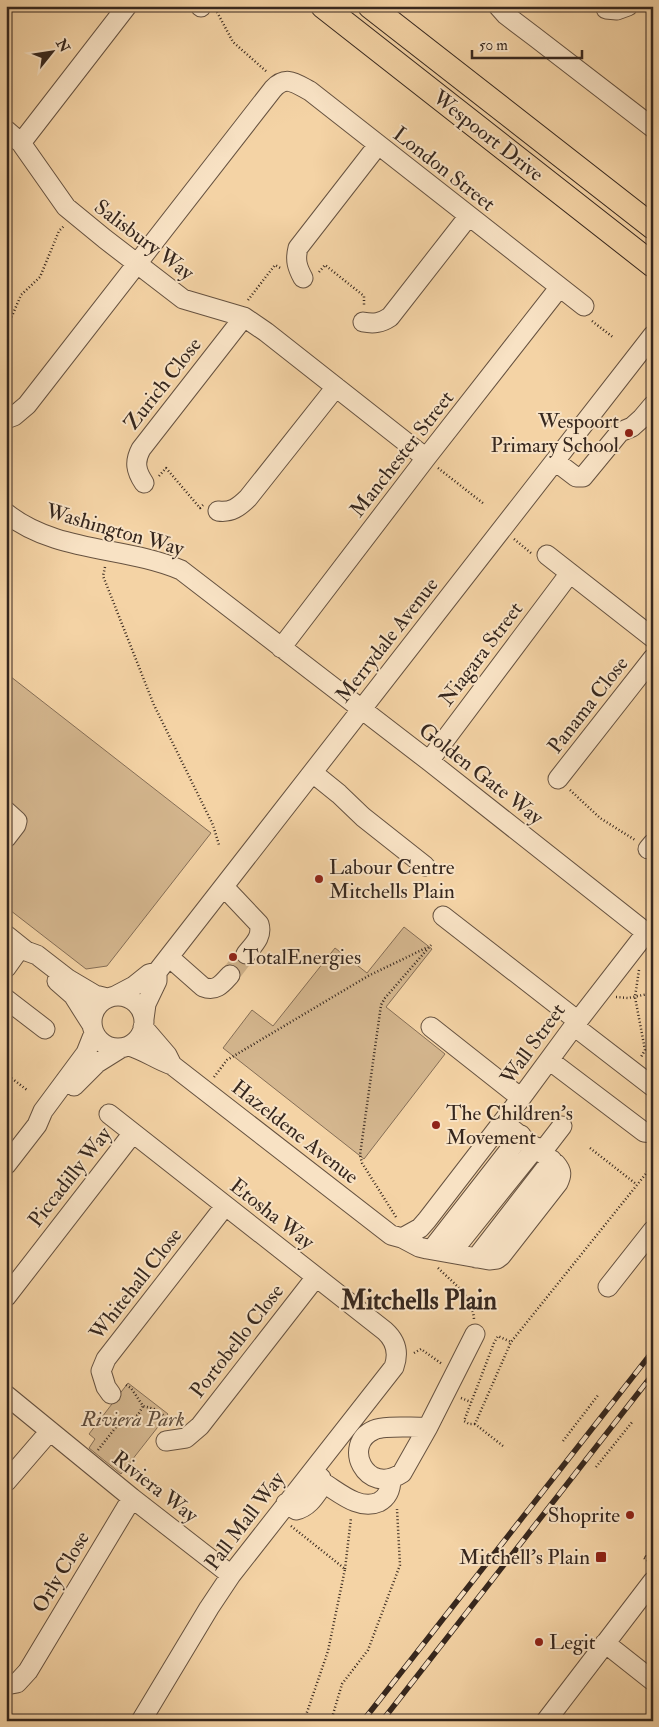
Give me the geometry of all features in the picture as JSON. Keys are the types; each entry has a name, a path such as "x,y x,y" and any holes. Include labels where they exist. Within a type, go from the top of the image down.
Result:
{"main road":[{"name":"Wespoort Drive","path":"323,6 653,265"},
{"name":"Wespoort Drive","path":"370,6 653,227"}],"street":[{"path":"22,143 127,6"},
{"path":"498,6 534,38 653,128"},
{"path":"606,9 617,10 628,6"},
{"name":"London Street","path":"276,87 285,81 294,82 310,91 468,217 584,306"},
{"path":"6,419 14,416 27,405 276,87"},
{"name":"Salisbury Way","path":"6,130 22,143 60,199 74,215 184,299 244,317 266,332 426,458"},
{"path":"302,278 295,259 298,248 378,145"},
{"path":"363,322 372,324 390,317 468,217"},
{"name":"Manchester Street","path":"281,648 559,288"},
{"name":"Zurich Close","path":"144,483 138,474 136,466 137,457 141,449 244,317"},
{"name":"Merrydale Avenue","path":"111,997 134,986 163,964 653,335"},
{"path":"218,511 226,512 233,510 248,498 336,387"},
{"path":"555,461 576,477 582,477 620,432 638,422 653,405"},
{"name":"Washington Way","path":"6,513 40,534 162,563 182,570 281,648"},
{"path":"547,555 653,638"},
{"name":"Niagara Street","path":"429,761 570,573"},
{"name":"Golden Gate Way","path":"281,648 429,761 650,935"},
{"name":"Panama Close","path":"558,779 653,658"},
{"path":"313,773 340,794 363,817 425,866"},
{"path":"6,811 17,821 6,838"},
{"path":"224,887 258,924 260,930 259,936 246,954"},
{"path":"443,916 653,1086"},
{"name":"Wall Street","path":"397,1231 420,1228 504,1122 603,988 650,935"},
{"path":"6,968 18,944"},
{"path":"18,944 95,995 123,996 137,1004 144,1023 141,1035 136,1041 97,1063 84,1074 49,1117 37,1126"},
{"path":"18,944 32,960 73,994 93,1029 105,1045 125,1047"},
{"path":"163,964 208,989 218,987 230,975"},
{"name":"Merrydale Avenue","path":"144,1023 146,1004 163,964"},
{"path":"6,1166 37,1126 44,1111 86,1053 93,1029 92,1017 95,1009 100,1003 111,997"},
{"path":"6,999 45,1029"},
{"name":"Hazeldene Avenue","path":"144,1023 172,1065"},
{"path":"431,1027 521,1098"},
{"name":"Hazeldene Avenue","path":"125,1047 139,1048 172,1065 419,1247 455,1256"},
{"path":"549,1060 644,1132 652,1136"},
{"name":"Etosha Way","path":"109,1114 389,1335 395,1345 405,1355"},
{"path":"504,1122 540,1151"},
{"path":"455,1256 562,1126"},
{"name":"Piccadilly Way","path":"6,1296 133,1133"},
{"path":"455,1256 540,1151"},
{"name":"Whitehall Close","path":"116,1392 103,1379 102,1365 225,1206"},
{"path":"608,1287 653,1230"},
{"name":"Portobello Close","path":"166,1441 186,1438 200,1426 316,1277"},
{"path":"428,1427 380,1428 374,1430 366,1436 359,1450 359,1457 364,1469 375,1478 387,1480 402,1473 428,1427 475,1334"},
{"name":"Pall Mall Way","path":"141,1721 231,1575 281,1509 317,1476 394,1367 405,1355"},
{"name":"Riviera Way","path":"6,1396 231,1575"},
{"path":"6,1482 50,1431"},
{"path":"317,1476 354,1501 365,1505 374,1504 382,1500 391,1488 391,1479"},
{"name":"Orly Close","path":"6,1685 17,1683 28,1671 132,1498"},
{"path":"546,1721 653,1581"},
{"path":"605,1643 653,1681"}],"path":[{"path":"205,7 233,42 264,69 276,87"},
{"path":"6,330 21,295 40,277 60,230 74,215"},
{"path":"244,317 245,304 275,265 309,283 325,265 364,296 363,322"},
{"path":"584,306 583,314 614,338"},
{"path":"426,458 484,504"},
{"path":"144,483 150,487 166,468 200,508 207,500 218,511"},
{"path":"513,536 516,541 539,559 547,555"},
{"path":"107,550 103,576 154,705 213,825 219,845"},
{"path":"558,779 600,818 651,846"},
{"path":"212,1080 227,1060 368,976 431,945 385,998 382,1005 360,1155 362,1163 397,1231"},
{"path":"632,1070 645,1050 635,996 640,965"},
{"path":"603,988 618,998 653,993"},
{"path":"6,1074 27,1090"},
{"path":"590,1148 637,1184"},
{"path":"475,1424 511,1342 653,1165"},
{"path":"455,1256 464,1293 473,1308 475,1334"},
{"path":"503,1446 475,1424 469,1424 464,1421 498,1336 511,1342"},
{"path":"405,1355 421,1349 455,1374"},
{"path":"116,1392 126,1385 131,1388 143,1406 166,1417 166,1441"},
{"path":"562,1441 599,1394"},
{"path":"87,1462 116,1427 138,1415 143,1406"},
{"path":"596,1467 633,1420"},
{"path":"304,1721 328,1651 345,1569 354,1501"},
{"path":"331,1721 342,1684 368,1650 400,1566 397,1506"},
{"path":"281,1509 345,1569"},
{"path":"645,1557 653,1563"}],"green space":[{"path":"6,673 211,833 107,966 86,969 6,907"},
{"path":"404,927 432,949 386,1007 445,1054 364,1159 223,1048 252,1010 273,1026 335,948 367,973"},
{"name":"Riviera Park","path":"128,1383 168,1414 121,1474 89,1448 95,1439 89,1434"}],"tunnel":[{"path":"230,975 246,954"}],"railway":[{"path":"363,1721 653,1351"},
{"path":"382,1721 653,1374"}],"place":[{"name":"Wespoort Primary School","path":"629,433"},
{"name":"Labour Centre Mitchells Plain","path":"319,879"},
{"name":"TotalEnergies","path":"233,957"},
{"name":"The Children's Movement","path":"436,1125"},
{"name":"Shoprite","path":"630,1515"},
{"name":"Mitchell's Plain","path":"601,1557"},
{"name":"Legit","path":"539,1642"}],"district":[{"name":"Mitchells Plain","path":"419,1301"}]}
